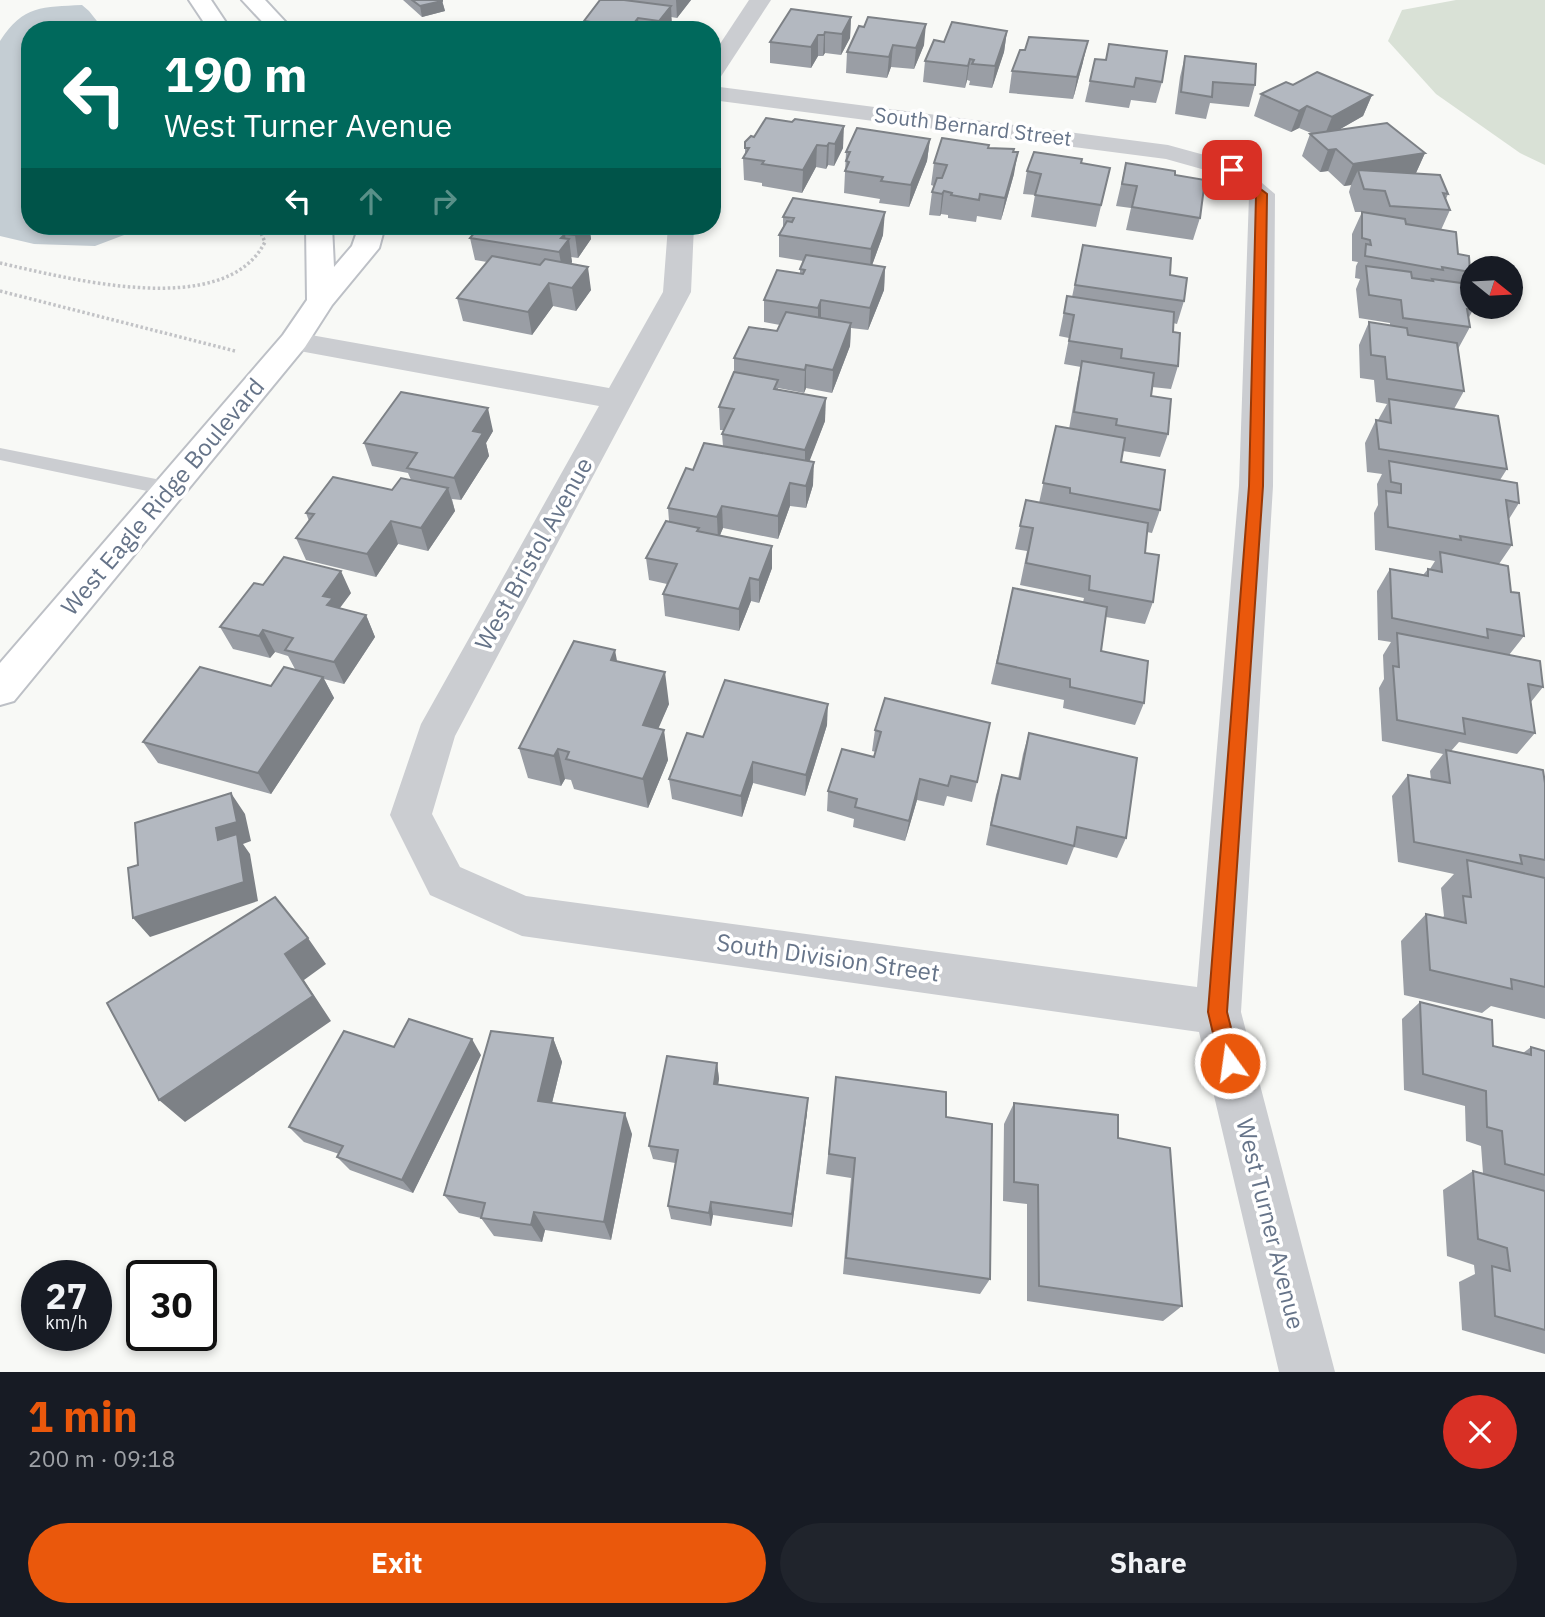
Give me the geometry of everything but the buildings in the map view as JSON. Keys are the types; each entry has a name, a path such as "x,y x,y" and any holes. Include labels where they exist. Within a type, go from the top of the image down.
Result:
{"street":[{"path":"200,0 214,21"},
{"path":"253,0 273,21"},
{"path":"721,59 760,0"},
{"name":"South Bernard Street","path":"721,94 1168,152 1232,170"},
{"name":"West Turner Avenue","path":"1232,170 1262,194 1256,486 1218,1012 1307,1372"},
{"path":"318,235 321,300"},
{"name":"West Eagle Ridge Boulevard","path":"0,690 294,341 321,300 365,248 369,235"},
{"name":"West Bristol Avenue","path":"445,881 411,815 435,736 677,292 680,235"},
{"path":"294,341 618,400"},
{"name":"South Division Street","path":"445,881 522,916 1218,1012"}],"lane":[{"path":"0,454 171,489"}],"path":[{"path":"0,263 106,286 163,289 201,286 239,271 254,261 265,242 262,235"},
{"path":"0,291 235,351"}],"shaded area":[{"path":"1456,0 1545,0 1545,165 1520,153 1436,94 1388,41 1402,10"},
{"path":"82,5 97,21 21,21 21,235 124,235 95,246 34,244 0,236 0,41 17,20 26,14 56,6"}],"route":[{"path":"1230,1063 1218,1012 1256,486 1262,194 1232,170"}]}
